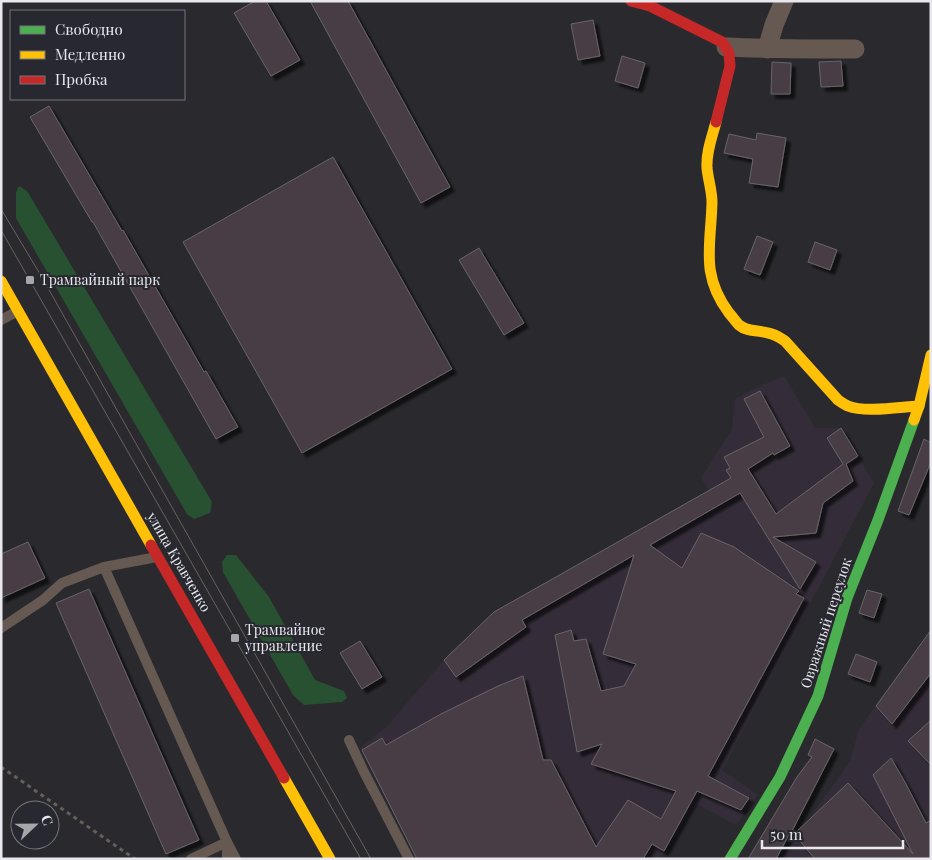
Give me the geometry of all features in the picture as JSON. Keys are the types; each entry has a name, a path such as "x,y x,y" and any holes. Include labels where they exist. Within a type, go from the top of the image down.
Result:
{"street":[{"path":"631,1 650,6 722,42 730,55 730,66 710,143 707,166 712,200 708,246 709,268 714,285 722,303 738,326 747,330 776,335 785,341 838,400 847,405 857,408 919,406"},
{"path":"767,49 784,1"},
{"path":"726,47 855,49"},
{"name":"улица Кравченко","path":"1,281 330,859"},
{"name":"Овражный переулок","path":"730,859 780,777 818,696 847,598 878,520 919,406 931,355"}],"lane":[{"path":"1,320 18,311"},
{"path":"1,628 43,600 62,583 104,567 158,557"},
{"path":"104,567 236,859"},
{"path":"349,740 409,859"},
{"path":"191,859 227,842"},
{"path":"227,842 227,859"}],"path":[{"path":"1,767 135,859"}],"shaded area":[{"path":"784,376 815,428 841,428 874,483 722,770 758,795 736,825 697,804 660,859 417,859 360,748 387,726 451,652 494,612 709,490 701,478 732,429 735,399"},
{"path":"931,630 931,859 786,859 783,856 850,761 859,729"}],"green space":[{"path":"19,186 27,191 212,502 210,513 194,519 187,514 16,218 16,192"},
{"path":"227,555 236,555 269,597 315,680 344,691 347,698 342,702 304,705 293,695 223,572 222,562"}],"building":[{"path":"255,1 266,1 300,60 271,76 234,13"},
{"path":"310,1 348,1 450,187 421,203"},
{"path":"593,20 600,56 578,60 571,24"},
{"path":"622,56 645,63 638,88 615,81"},
{"path":"841,61 843,86 821,87 819,62"},
{"path":"772,62 791,63 790,94 771,94"},
{"path":"49,106 238,427 216,439 93,222 30,117"},
{"path":"757,133 786,138 778,187 749,183 753,159 724,153 729,134 756,140"},
{"path":"333,157 452,369 302,453 183,242"},
{"path":"757,236 773,242 760,275 744,269"},
{"path":"815,242 837,250 830,270 808,262"},
{"path":"479,248 524,323 504,335 459,260"},
{"path":"760,391 790,446 774,455 773,453 748,469 776,514 843,464 827,438 841,428 858,456 846,464 853,481 823,503 816,533 773,537 816,562 800,589 740,493 650,545 682,568 701,533 734,547 799,591 796,594 804,598 708,776 749,798 741,810 697,791 664,851 652,844 643,859 417,859 362,750 382,738 386,745 441,714 523,676 543,760 551,760 596,847 628,800 661,819 676,791 591,764 602,744 577,752 555,635 571,630 574,641 586,639 601,691 624,686 636,664 603,654 634,555 522,620 526,627 456,677 444,660 494,612 731,478 726,470 730,468 724,457 764,437 744,399"},
{"path":"924,439 931,443 931,462 909,515 898,511"},
{"path":"28,542 45,578 1,598 1,554"},
{"path":"89,589 199,840 166,854 56,603"},
{"path":"867,590 882,594 874,618 859,613"},
{"path":"931,630 931,673 892,724 876,706"},
{"path":"360,641 382,677 362,689 340,653"},
{"path":"856,654 877,662 870,682 848,674"},
{"path":"931,720 931,765 908,741"},
{"path":"815,739 834,749 792,831 776,859 748,859 797,777 812,757 808,755"},
{"path":"891,758 926,823 931,820 931,859 815,859 794,834 848,783 913,854 873,775"}],"tram line":[{"path":"1,209 40,274 371,859"},
{"path":"1,230 361,859"}],"traffic: fast":[{"path":"730,859 780,777 818,696 847,598 878,520 914,420"}],"traffic: slow":[{"path":"716,122 707,156 712,202 709,259 714,285 729,313 742,327 773,334 785,341 838,400 847,406 864,409 919,406"},
{"path":"1,281 151,545"},
{"path":"914,420 931,355"},
{"path":"284,778 330,859"}],"traffic: jam":[{"path":"631,1 650,6 722,42 729,53 730,66 716,122"},
{"path":"151,545 284,778"}],"place":[{"name":"Трамвайный парк","path":"30,280"},
{"name":"Трамвайное управление","path":"235,638"}]}
